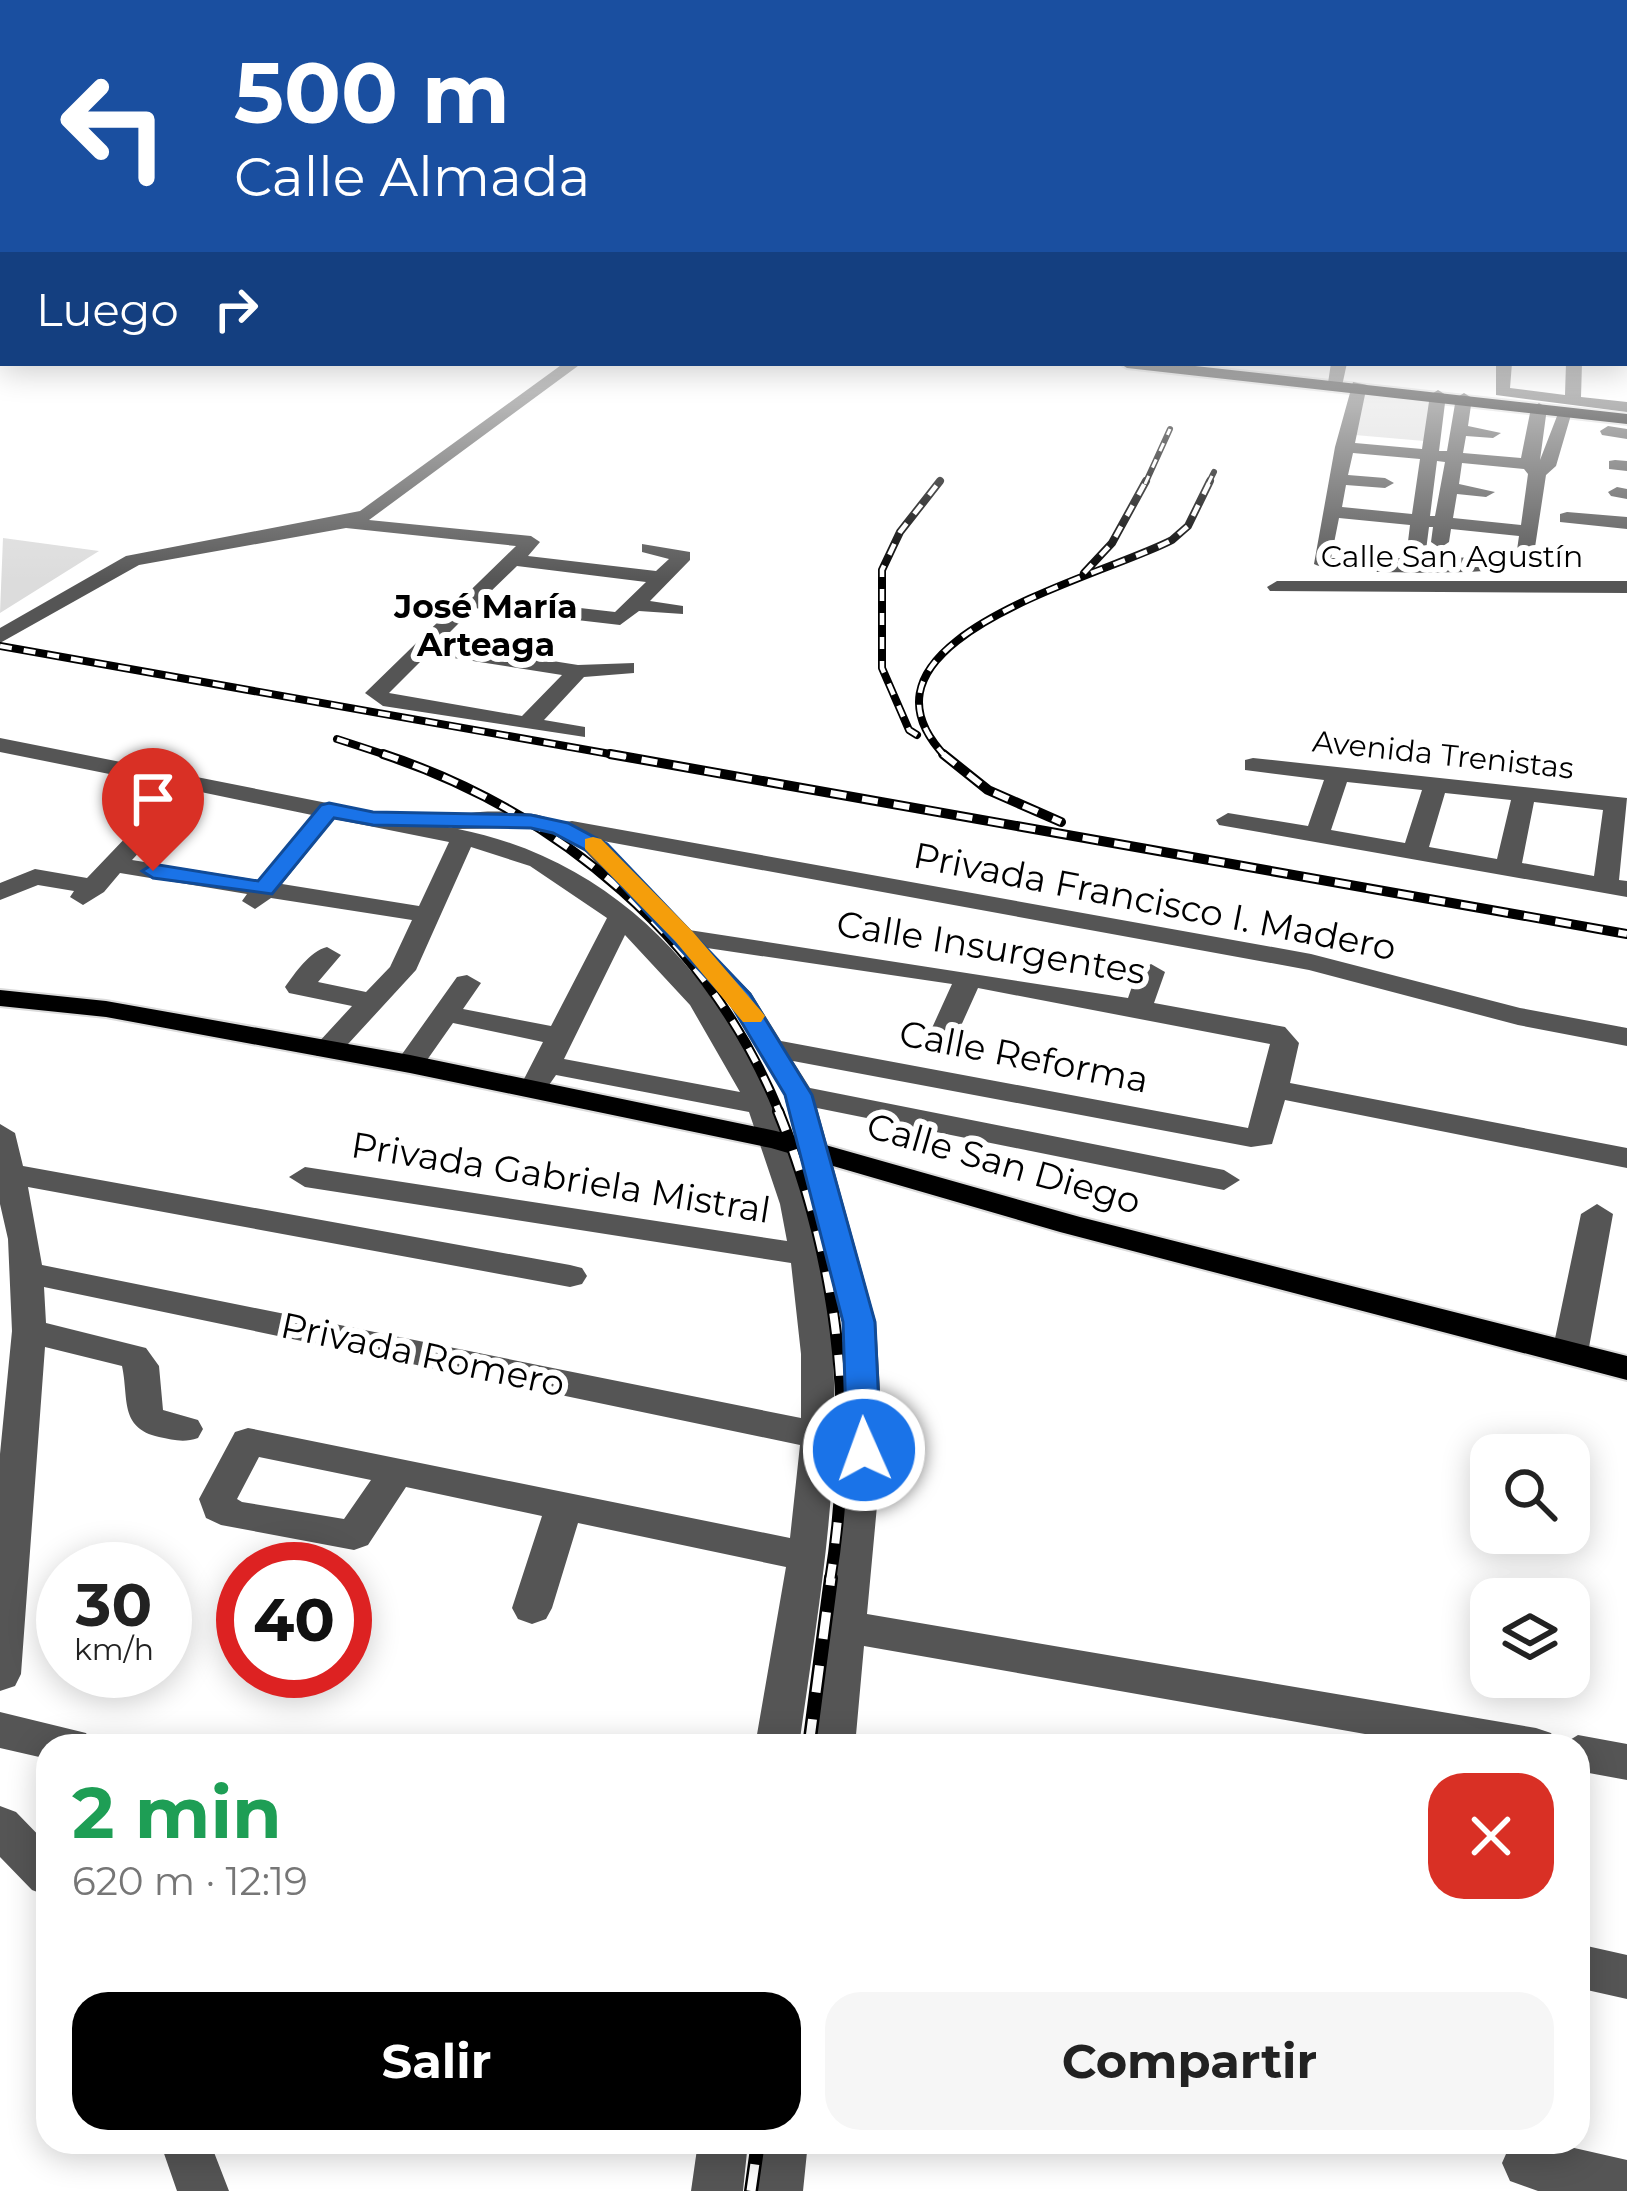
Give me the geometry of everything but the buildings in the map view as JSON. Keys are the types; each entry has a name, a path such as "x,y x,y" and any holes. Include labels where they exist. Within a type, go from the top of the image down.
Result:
{"main road":[{"path":"1266,376 1539,408 1570,406 1627,418"},
{"name":"Calle San Diego","path":"0,998 106,1009 410,1064 540,1077 1072,1225 1627,1368"}],"street":[{"path":"0,638 111,570 164,551 345,523 384,505 556,376"},
{"path":"1345,376 1348,384"},
{"path":"1350,376 1345,447 1321,560 1376,557 1414,566 1525,563 1538,468 1539,408"},
{"path":"1503,376 1502,392 1570,406 1627,407"},
{"path":"1538,468 1570,406 1573,376"},
{"path":"1414,566 1438,395"},
{"path":"1437,566 1451,457 1465,398"},
{"path":"1458,430 1494,433"},
{"path":"1345,447 1538,468"},
{"path":"1339,479 1385,485"},
{"path":"1447,488 1486,492"},
{"path":"1332,512 1529,531"},
{"path":"1567,518 1627,523"},
{"path":"345,523 662,578"},
{"path":"1476,566 1480,543"},
{"path":"472,602 609,620 627,616 683,556 649,548"},
{"path":"513,549 472,602 378,696 577,733"},
{"name":"Calle San Agustín","path":"1277,587 1627,587"},
{"path":"636,605 676,610"},
{"path":"424,647 578,671 626,668"},
{"path":"528,723 578,671"},
{"path":"0,745 464,838 555,865 621,916 705,1000 776,1140 817,1317 818,1435 806,1556 779,1734"},
{"path":"1338,774 1317,835 1617,887 1621,804"},
{"name":"Avenida Trenistas","path":"1317,835 1241,793 1338,774 1621,804"},
{"path":"0,892 35,877 89,892 191,783"},
{"path":"1415,852 1436,784"},
{"path":"1508,868 1524,794"},
{"path":"259,895 329,810"},
{"name":"Privada Francisco I. Madero","path":"373,819 531,821 667,844 1311,962 1518,1016 1627,1036"},
{"path":"560,828 587,838 741,999 799,1095 816,1151 859,1322 865,1441 835,1734"},
{"path":"327,1050 403,970 464,838"},
{"path":"623,877 667,844"},
{"path":"117,865 259,895 427,915"},
{"path":"621,916 540,1077 760,1105"},
{"name":"Calle Insurgentes","path":"685,937 1139,1006 1284,1037 1275,1089"},
{"path":"327,955 299,987 374,1002"},
{"name":"Privada Francisco I. Madero","path":"1139,1006 1151,972"},
{"path":"946,1028 969,978"},
{"path":"410,1064 467,983"},
{"path":"448,1014 563,1036"},
{"name":"Calle Reforma","path":"772,1048 1261,1137 1275,1089"},
{"path":"1275,1089 1627,1158"},
{"path":"799,1095 1224,1180"},
{"path":"0,1133 12,1174 29,1330 0,1673"},
{"path":"12,1174 570,1276"},
{"name":"Privada Gabriela Mistral","path":"305,1177 804,1254"},
{"path":"1570,1353 1597,1214"},
{"name":"Privada Romero","path":"18,1249 818,1435"},
{"path":"29,1330 134,1357 141,1366 145,1414 154,1423 185,1429"},
{"path":"396,1472 806,1556"},
{"path":"532,1608 563,1508"},
{"path":"849,1627 1467,1734"},
{"path":"0,1730 36,1738"},
{"path":"1590,1755 1627,1762"},
{"path":"0,1826 36,1864"},
{"path":"1590,1968 1627,1976"},
{"path":"189,2154 203,2191"},
{"path":"717,2191 722,2154"},
{"path":"776,2191 781,2154"},
{"path":"1528,2163 1627,2186"}],"shaded area":[{"path":"1364,391 1431,397 1424,441 1355,435"},
{"path":"3,538 99,551 0,613"}],"railway":[{"path":"1145,484 1170,429"},
{"path":"1208,484 1214,472"},
{"path":"917,735 909,730 882,668 882,570 900,532 940,481"},
{"path":"1084,573 1112,543 1146,481"},
{"path":"945,756 921,716 924,679 950,647 991,618 1040,594 1172,540 1188,526 1210,481"},
{"path":"0,646 627,757"},
{"path":"337,739 384,754"},
{"path":"384,754 392,757"},
{"path":"384,754 448,779 510,811 622,890 713,992 750,1051 780,1114"},
{"path":"610,754 1627,934"},
{"path":"945,756 988,790 1061,822"},
{"path":"778,1111 816,1226 837,1343 842,1461 830,1581"},
{"path":"811,1734 831,1578"},
{"path":"751,2191 756,2154"}],"slow traffic":[{"path":"593,844 685,937 752,1016"}],"district":[{"name":"José María Arteaga","path":"486,625"}],"route":[{"path":"153,871 263,889 329,810 373,819 531,821 587,838 741,999 799,1095 859,1322 864,1450"}]}
